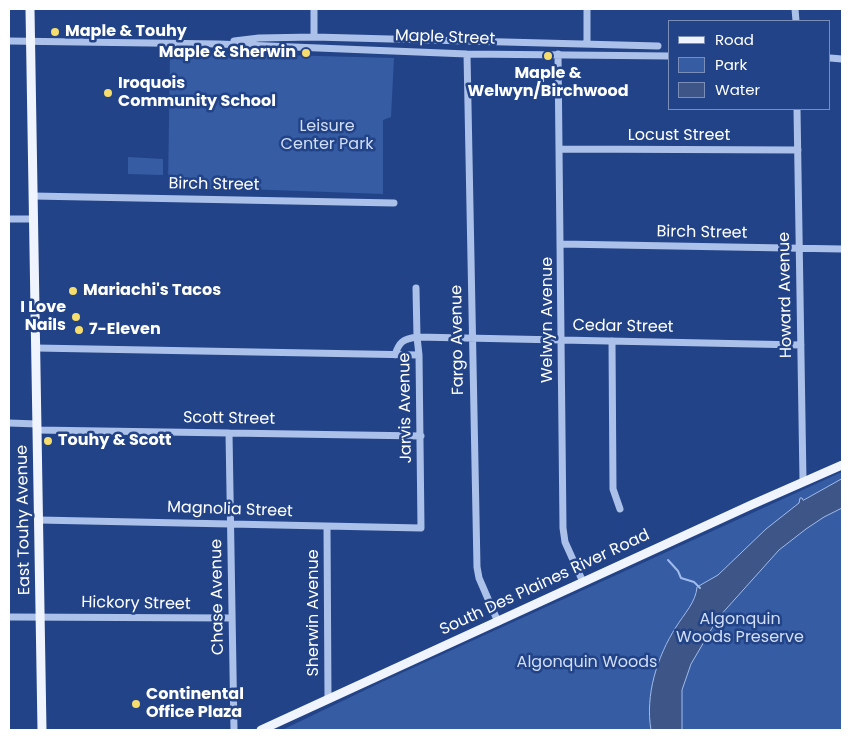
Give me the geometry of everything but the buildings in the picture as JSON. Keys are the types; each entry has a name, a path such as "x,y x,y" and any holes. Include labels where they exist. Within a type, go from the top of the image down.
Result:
{"main road":[{"name":"East Touhy Avenue","path":"30,9 42,730"},
{"name":"South Des Plaines River Road","path":"260,730 803,481 842,465"}],"street":[{"path":"314,9 314,38"},
{"path":"587,9 588,44"},
{"name":"Maple Street","path":"219,44 259,38 314,38 658,46"},
{"name":"Maple Street","path":"9,41 219,44 467,54 668,56"},
{"name":"Fargo Avenue","path":"467,54 477,567 479,578 498,622"},
{"name":"Welwyn Avenue","path":"558,54 563,528 565,542 583,582"},
{"name":"Howard Avenue","path":"797,110 803,481"},
{"name":"Locust Street","path":"559,148 798,150"},
{"name":"Birch Street","path":"33,196 394,203"},
{"path":"9,219 34,219"},
{"name":"Birch Street","path":"561,244 842,249"},
{"name":"Jarvis Avenue","path":"416,288 421,436 421,528"},
{"path":"395,355 399,344 405,338 417,337"},
{"name":"Cedar Street","path":"417,337 801,344"},
{"path":"612,340 614,489 620,509"},
{"path":"36,348 419,355"},
{"name":"Scott Street","path":"9,423 37,427 421,436"},
{"name":"Chase Avenue","path":"229,433 234,730"},
{"name":"Magnolia Street","path":"39,520 421,528"},
{"name":"Sherwin Avenue","path":"328,527 328,699"},
{"name":"Hickory Street","path":"9,617 232,618"}],"green space":[{"name":"Leisure Center Park","path":"170,52 394,58 391,117 383,120 383,194 245,189 168,189"},
{"path":"128,157 163,159 163,175 128,174"},
{"name":"Algonquin Woods Preserve","path":"842,472 842,730 282,730 384,681"}],"water":[{"path":"842,479 842,508 806,529 779,550 718,618 691,664 682,690 682,730 651,730 651,690 658,664 669,639 692,603 697,587 718,575 766,529 799,503 800,498 803,500"}],"waterway":[{"path":"668,560 678,571 681,578 694,582 700,588"}],"place":[{"name":"Maple & Touhy","path":"55,32"},
{"name":"Maple & Sherwin","path":"306,53"},
{"name":"Maple & Welwyn/Birchwood","path":"548,56"},
{"name":"Iroquois Community School","path":"108,93"},
{"name":"Mariachi's Tacos","path":"73,291"},
{"name":"I Love Nails","path":"76,317"},
{"name":"7-Eleven","path":"79,330"},
{"name":"Touhy & Scott","path":"48,441"},
{"name":"Continental Office Plaza","path":"136,704"}],"park label":[{"name":"Algonquin Woods","path":"587,663"}]}
